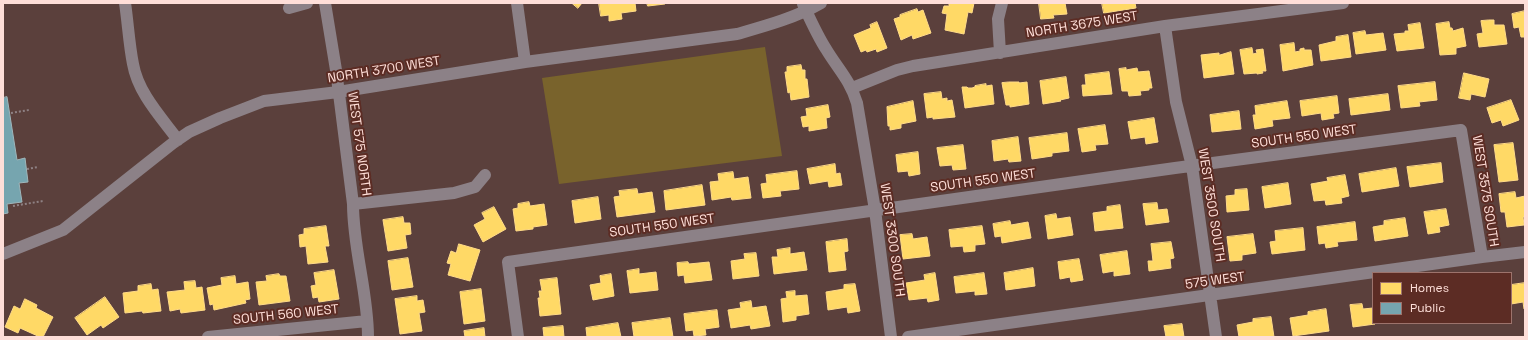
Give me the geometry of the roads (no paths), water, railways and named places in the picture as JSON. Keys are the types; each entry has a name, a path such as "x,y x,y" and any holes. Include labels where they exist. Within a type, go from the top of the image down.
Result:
{"street":[{"path":"125,3 133,65 137,78 153,108 178,140"},
{"path":"289,8 307,3"},
{"name":"WEST 575 NORTH","path":"325,3 354,204 353,218 364,284 368,337"},
{"path":"517,3 525,62"},
{"name":"NORTH 3700 WEST","path":"3,254 63,230 189,132 264,101 338,92 525,62 736,34 764,27 805,7 821,3"},
{"path":"1000,53 998,19 1002,3"},
{"name":"NORTH 3675 WEST","path":"852,88 897,70 913,66 1165,26 1343,3"},
{"name":"WEST 3300 SOUTH","path":"805,7 826,50 852,88 857,103 875,210 891,337"},
{"name":"WEST 3500 SOUTH","path":"1165,26 1176,102 1192,166 1216,337"},
{"name":"SOUTH 550 WEST","path":"518,337 508,262 1192,166 1461,130"},
{"name":"WEST 3575 SOUTH","path":"1461,130 1482,257"},
{"path":"354,204 454,193 475,187 485,175"},
{"name":"575 WEST","path":"1378,272 1525,252"},
{"name":"575 WEST","path":"908,337 1372,273"},
{"name":"SOUTH 560 WEST","path":"208,337 367,321"}]}
